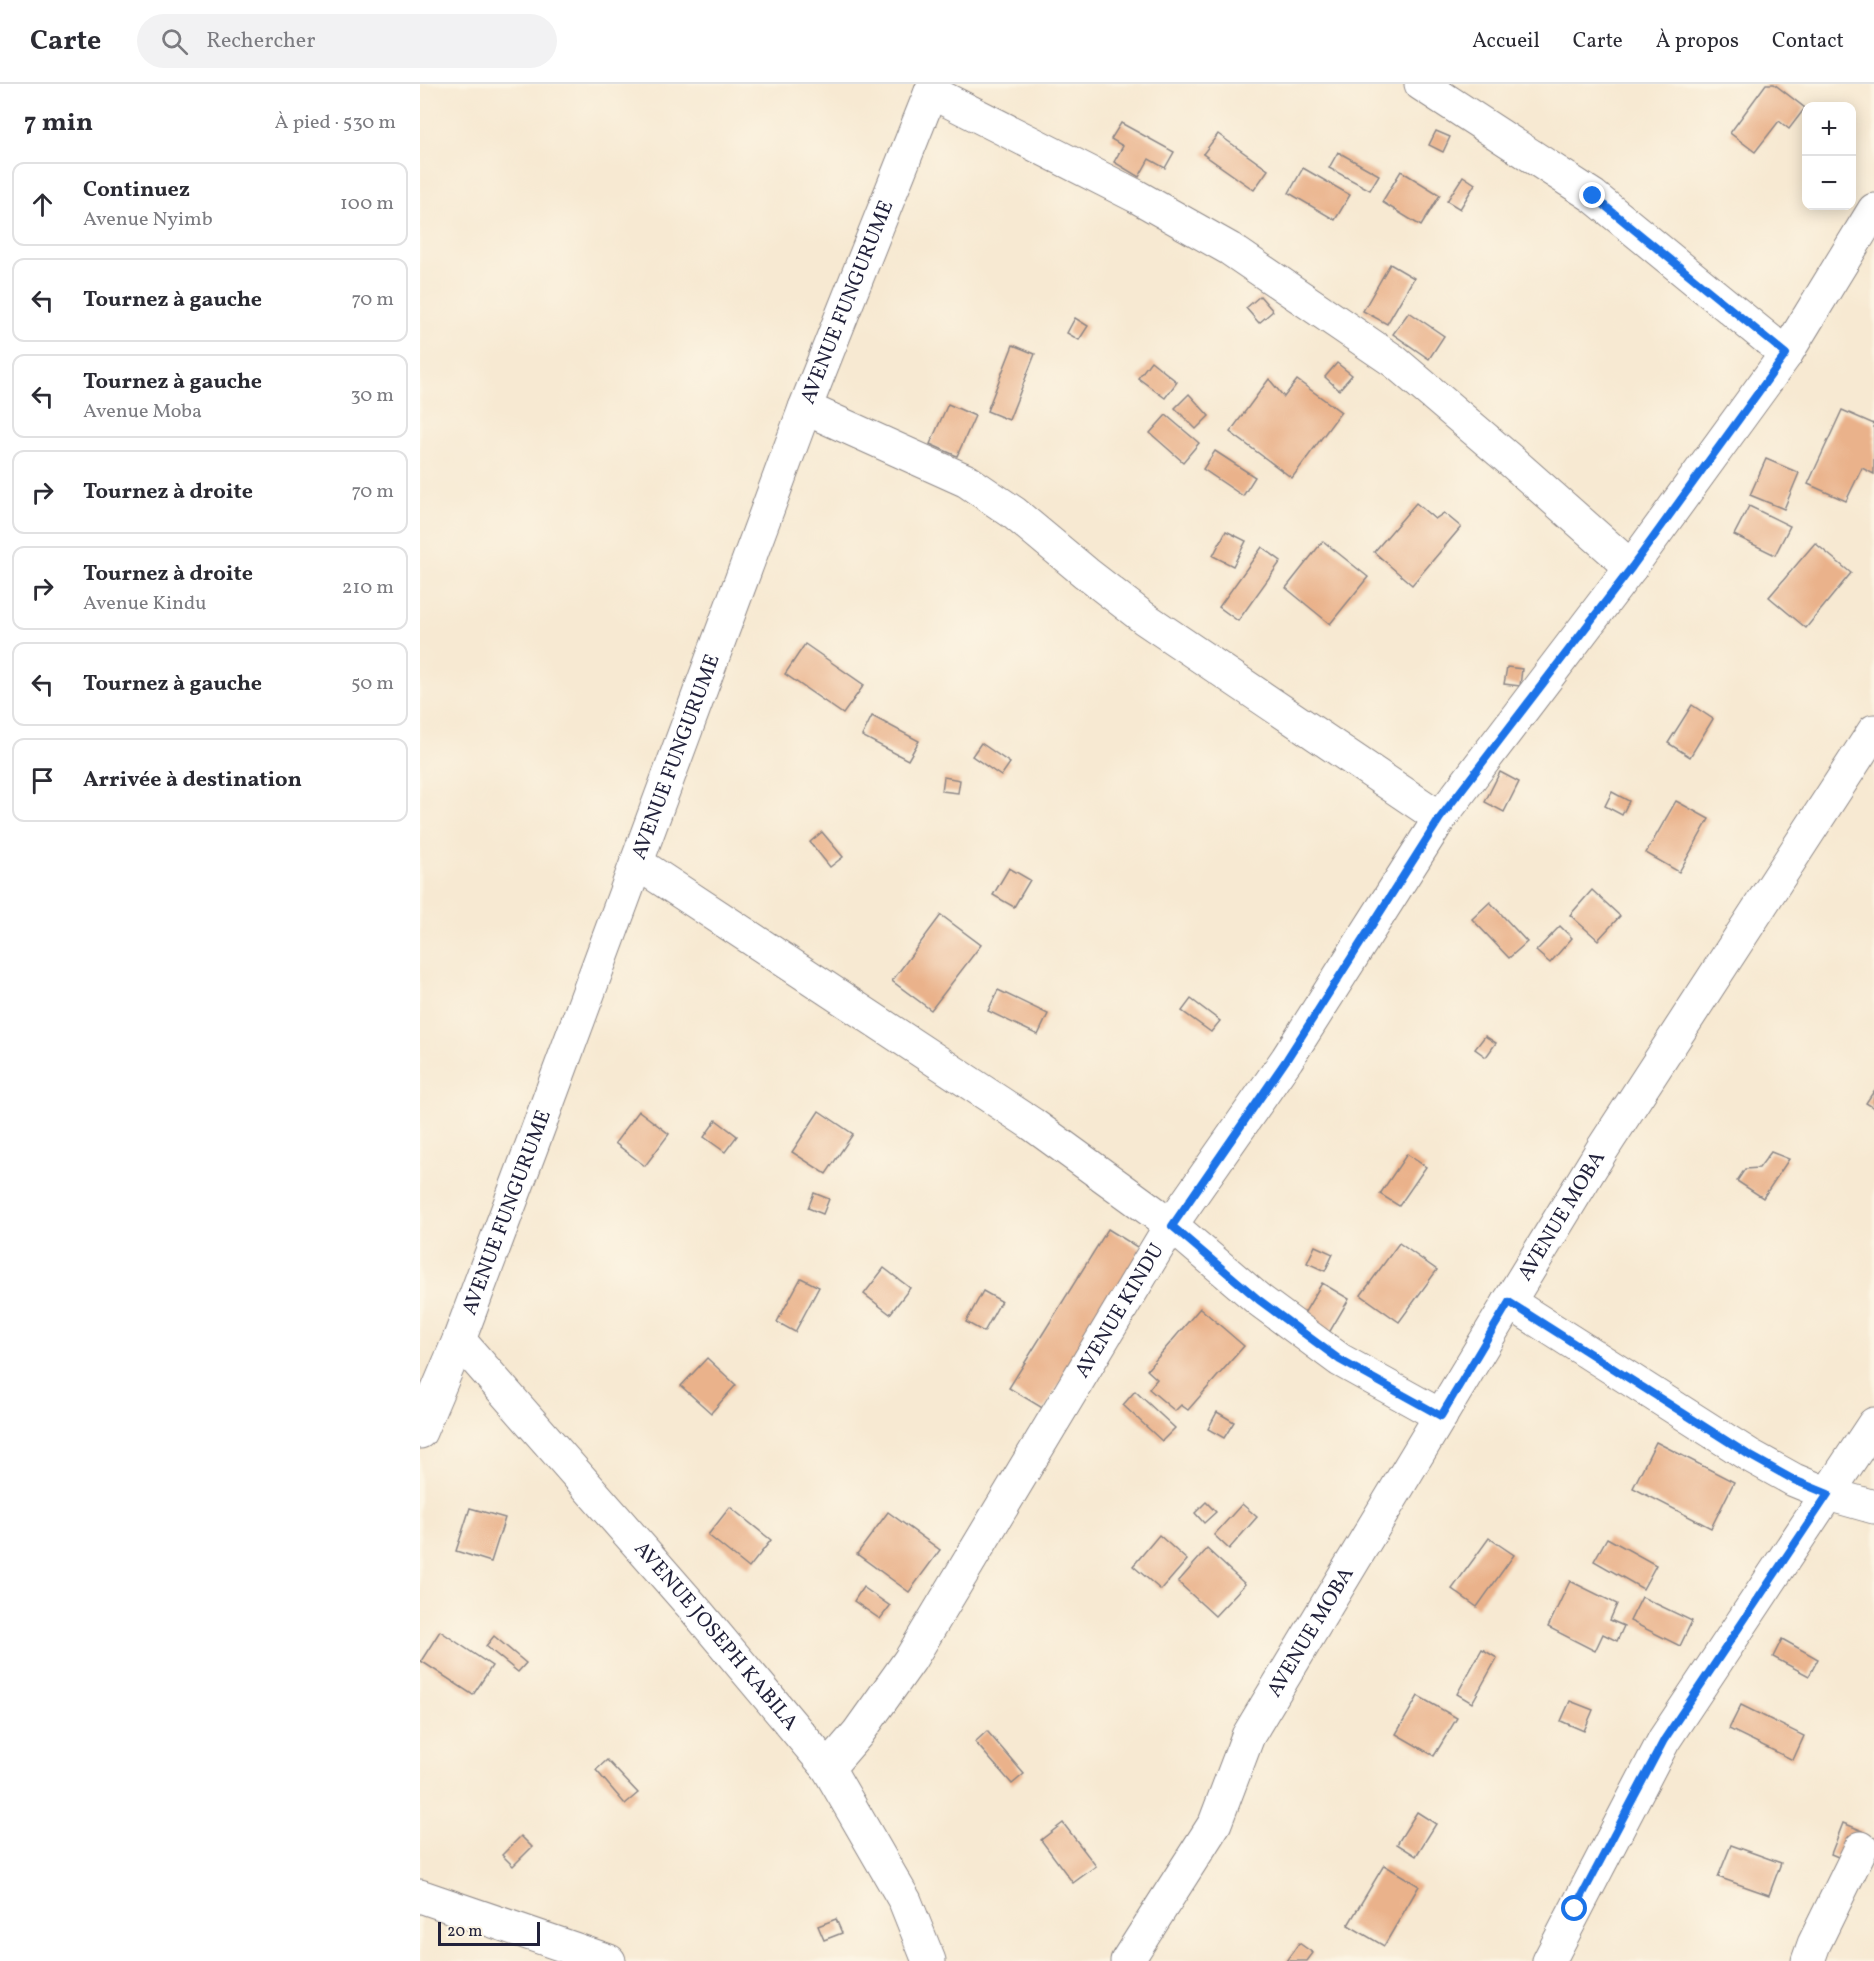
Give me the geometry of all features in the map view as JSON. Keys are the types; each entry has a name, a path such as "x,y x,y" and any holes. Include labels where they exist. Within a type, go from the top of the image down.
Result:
{"street":[{"path":"1421,84 1593,196 1786,354"},
{"path":"932,88 1136,196 1230,249 1394,361 1632,567"},
{"name":"AVENUE FUNGURUME","path":"420,1432 459,1340 805,408 932,88"},
{"name":"AVENUE KINDU","path":"828,1768 858,1733 910,1660 1172,1226 1287,1059 1440,818 1632,567 1786,354 1874,210"},
{"path":"805,408 967,481 1014,513 1144,618 1440,818"},
{"name":"AVENUE MOBA","path":"1127,1961 1215,1823 1248,1736 1509,1302 1603,1148 1874,731"},
{"path":"637,863 1032,1124 1172,1226 1259,1300 1340,1360 1441,1416"},
{"path":"1509,1302 1749,1455 1794,1480 1828,1494 1874,1507"},
{"name":"AVENUE JOSEPH KABILA","path":"459,1340 692,1606 828,1768 905,1901 928,1961"},
{"path":"1549,1961 1664,1740 1874,1424"},
{"path":"1808,1961 1861,1848"},
{"path":"420,1896 609,1961"}],"building":[{"path":"1766,84 1774,84 1802,106 1802,112 1789,129 1779,121 1755,152 1730,133"},
{"path":"1121,123 1174,152 1165,168 1149,159 1139,177 1114,162 1123,146 1111,139"},
{"path":"1436,131 1450,137 1443,152 1429,145"},
{"path":"1218,134 1268,170 1254,190 1203,154"},
{"path":"1338,152 1379,175 1370,190 1329,168"},
{"path":"1303,168 1350,195 1335,220 1289,193"},
{"path":"1401,171 1440,195 1421,226 1382,202"},
{"path":"1463,176 1475,184 1460,209 1447,201"},
{"path":"1390,264 1414,278 1387,324 1363,311"},
{"path":"1260,296 1273,311 1259,323 1246,308"},
{"path":"1409,312 1444,336 1429,359 1393,334"},
{"path":"1075,318 1088,326 1079,340 1067,333"},
{"path":"1013,345 1035,354 1009,420 987,411"},
{"path":"1151,361 1177,382 1165,398 1138,378"},
{"path":"1337,363 1352,375 1339,390 1325,377"},
{"path":"1269,379 1284,397 1297,380 1341,412 1292,478 1230,432"},
{"path":"1189,394 1209,416 1196,429 1175,408"},
{"path":"948,404 975,416 957,456 930,444"},
{"path":"1842,410 1874,424 1874,474 1862,468 1846,501 1808,484"},
{"path":"1166,415 1199,443 1183,462 1150,433"},
{"path":"1215,451 1255,477 1243,496 1203,469"},
{"path":"1766,459 1799,473 1784,509 1750,495"},
{"path":"1416,503 1435,519 1444,513 1461,527 1412,585 1374,552"},
{"path":"1749,506 1790,526 1775,555 1734,535"},
{"path":"1226,531 1246,541 1233,566 1213,556"},
{"path":"1323,541 1368,577 1330,624 1286,588"},
{"path":"1815,543 1851,573 1806,628 1769,597"},
{"path":"1262,547 1281,561 1238,621 1219,607"},
{"path":"805,644 864,685 843,714 785,674"},
{"path":"1507,667 1522,669 1520,686 1504,684"},
{"path":"1692,705 1713,719 1690,757 1668,743"},
{"path":"872,716 919,741 908,760 862,736"},
{"path":"981,743 1010,763 1001,776 972,756"},
{"path":"1500,772 1519,782 1504,812 1485,802"},
{"path":"944,777 960,780 958,793 942,791"},
{"path":"1612,792 1629,801 1622,815 1605,806"},
{"path":"1676,801 1709,819 1679,872 1646,853"},
{"path":"822,832 843,857 830,867 810,842"},
{"path":"1009,868 1030,880 1014,907 993,895"},
{"path":"1592,890 1620,916 1598,940 1570,915"},
{"path":"1490,902 1527,942 1509,958 1472,919"},
{"path":"941,915 981,945 931,1010 892,981"},
{"path":"1560,926 1572,938 1550,963 1536,951"},
{"path":"998,990 1048,1014 1038,1035 988,1011"},
{"path":"1191,999 1220,1021 1211,1032 1182,1011"},
{"path":"1485,1036 1496,1043 1486,1057 1475,1049"},
{"path":"1874,1091 1874,1108 1866,1103"},
{"path":"639,1111 669,1134 645,1166 615,1143"},
{"path":"819,1111 853,1134 826,1174 792,1152"},
{"path":"716,1120 737,1136 725,1152 704,1137"},
{"path":"1771,1152 1789,1159 1763,1198 1737,1181 1745,1169 1759,1168"},
{"path":"1407,1154 1426,1167 1399,1206 1380,1194"},
{"path":"814,1193 829,1199 823,1214 808,1208"},
{"path":"1108,1229 1142,1250 1044,1409 1009,1388"},
{"path":"1399,1243 1437,1270 1399,1322 1361,1295"},
{"path":"1315,1246 1333,1254 1325,1271 1307,1263"},
{"path":"884,1268 910,1288 890,1314 864,1294"},
{"path":"801,1278 819,1287 795,1332 777,1322"},
{"path":"1322,1283 1349,1299 1326,1338 1299,1322"},
{"path":"983,1291 1001,1301 984,1332 966,1322"},
{"path":"1200,1308 1244,1346 1188,1410 1181,1405 1175,1411 1149,1389 1157,1379 1147,1370"},
{"path":"707,1358 736,1385 711,1413 681,1386"},
{"path":"1135,1391 1175,1428 1162,1441 1123,1405"},
{"path":"1217,1412 1234,1422 1224,1438 1208,1429"},
{"path":"1656,1442 1734,1482 1711,1528 1633,1488"},
{"path":"1206,1502 1216,1512 1204,1523 1195,1513"},
{"path":"1242,1504 1257,1517 1229,1549 1214,1535"},
{"path":"730,1507 771,1540 749,1568 708,1535"},
{"path":"470,1508 505,1518 491,1562 456,1551"},
{"path":"888,1512 940,1550 909,1592 857,1554"},
{"path":"1159,1535 1187,1560 1161,1590 1133,1566"},
{"path":"1489,1538 1514,1555 1477,1607 1452,1589"},
{"path":"1607,1538 1656,1565 1643,1589 1594,1561"},
{"path":"1207,1549 1245,1584 1215,1616 1178,1582"},
{"path":"1570,1581 1617,1604 1610,1620 1624,1626 1617,1641 1603,1634 1595,1651 1548,1627"},
{"path":"863,1587 890,1606 880,1619 854,1601"},
{"path":"1642,1597 1692,1621 1680,1646 1630,1621"},
{"path":"440,1631 492,1666 473,1695 421,1661"},
{"path":"494,1636 526,1663 518,1672 486,1646"},
{"path":"1782,1639 1818,1659 1809,1676 1773,1657"},
{"path":"1482,1649 1497,1658 1472,1703 1457,1694"},
{"path":"1418,1696 1457,1718 1434,1756 1396,1734"},
{"path":"1570,1701 1593,1710 1584,1731 1561,1721"},
{"path":"1741,1705 1804,1736 1793,1760 1729,1729"},
{"path":"987,1731 1024,1774 1012,1784 975,1742"},
{"path":"607,1760 638,1793 625,1804 596,1770"},
{"path":"1417,1812 1436,1824 1416,1856 1397,1844"},
{"path":"1063,1823 1096,1866 1073,1883 1041,1840"},
{"path":"1843,1823 1863,1831 1850,1862 1831,1854"},
{"path":"521,1836 532,1847 513,1866 502,1855"},
{"path":"1731,1845 1781,1863 1769,1895 1718,1877"},
{"path":"1384,1865 1419,1886 1384,1946 1348,1925"},
{"path":"836,1919 842,1933 824,1940 818,1926"},
{"path":"1299,1943 1313,1953 1307,1961 1286,1961"}],"route":[{"path":"1575,1909 1664,1740 1828,1494 1794,1480 1749,1455 1509,1302 1441,1416 1340,1360 1259,1300 1172,1226 1287,1059 1440,818 1632,567 1786,354 1593,196"}]}
